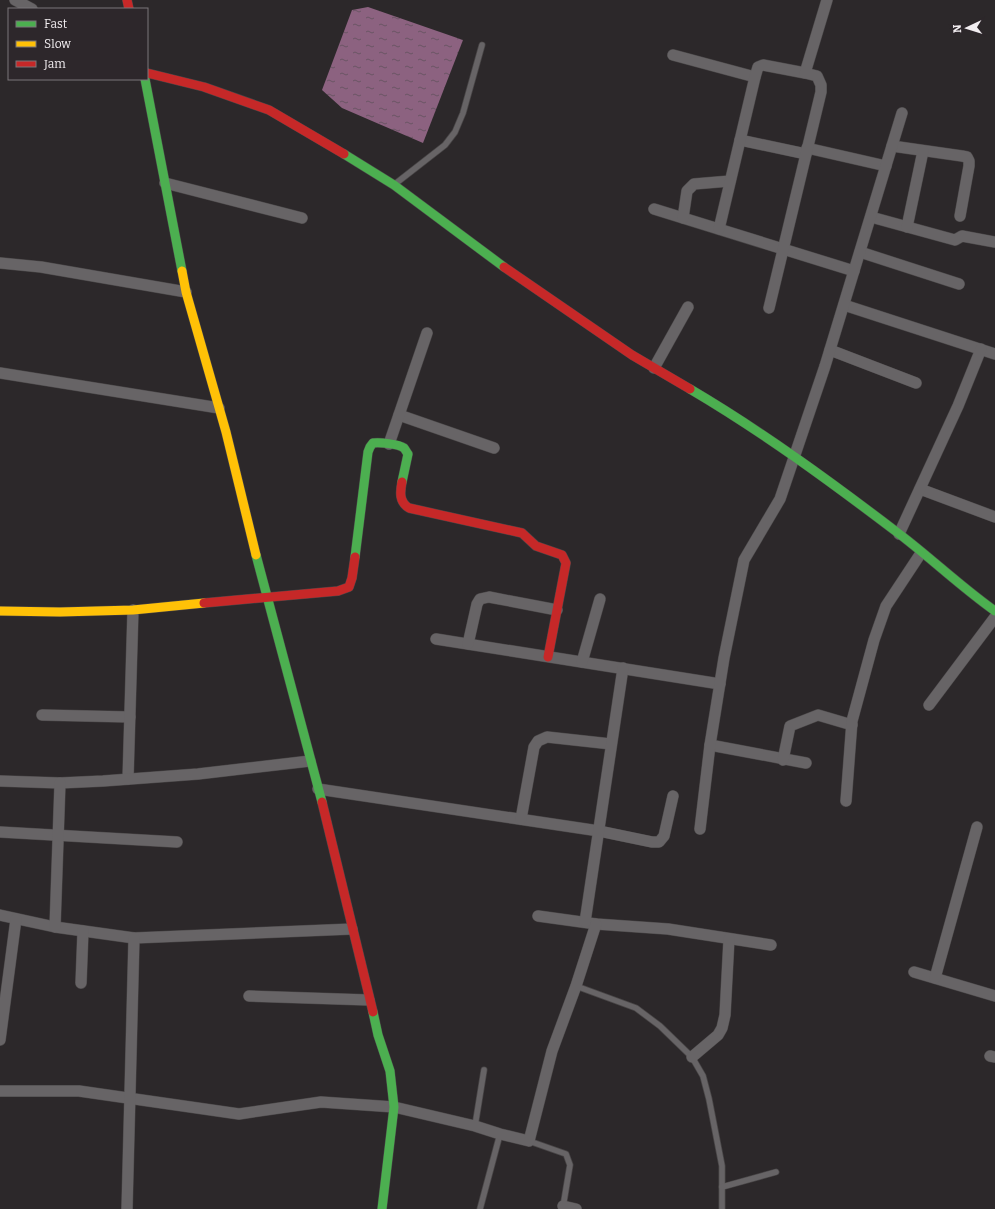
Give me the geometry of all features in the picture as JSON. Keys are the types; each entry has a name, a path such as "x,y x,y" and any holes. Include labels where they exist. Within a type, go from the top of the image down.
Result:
{"street":[{"path":"15,0 30,8"},
{"path":"805,72 827,0"},
{"path":"673,55 754,77"},
{"path":"719,229 754,77 758,67 762,65 805,72 817,76 822,85 821,92 769,308"},
{"path":"148,73 204,87 269,110 394,185 502,266 632,355 715,404 794,456 899,534 995,611"},
{"path":"145,80 186,292 228,439 266,597 328,826 369,1000 378,1035 390,1071 394,1107 382,1209"},
{"path":"700,829 710,745 744,560 780,499 830,350 902,113"},
{"path":"740,140 886,166"},
{"path":"892,146 967,157 969,166 960,216"},
{"path":"907,227 923,151"},
{"path":"683,218 687,191 694,184 730,181"},
{"path":"165,183 302,218"},
{"path":"654,209 854,271"},
{"path":"871,216 955,240 962,236 995,242"},
{"path":"860,252 959,284"},
{"path":"0,263 41,267 186,292"},
{"path":"844,305 995,354"},
{"path":"654,368 688,307"},
{"path":"389,444 427,333"},
{"path":"899,534 958,406 981,349"},
{"path":"830,350 916,383"},
{"path":"0,373 219,408"},
{"path":"399,415 494,448"},
{"path":"0,611 60,612 133,610 338,591 349,587 352,578 368,452 374,442 402,447 406,450 408,454 400,491 400,498 403,504 409,508 522,533 536,546 562,555 566,563 548,657"},
{"path":"920,489 995,518"},
{"path":"846,800 852,724 874,640 886,606 921,552"},
{"path":"468,644 477,604 480,599 489,597 556,610"},
{"path":"582,662 600,599"},
{"path":"128,779 133,610"},
{"path":"929,705 995,617"},
{"path":"436,639 720,684"},
{"path":"0,1091 79,1091 239,1114 321,1102 394,1107 475,1126 529,1141 552,1050 576,986 590,923 599,830 623,668"},
{"path":"42,715 130,717"},
{"path":"784,760 790,726 818,715 852,724"},
{"path":"521,819 534,747 538,741 547,737 612,744"},
{"path":"710,745 806,763"},
{"path":"0,782 60,783 128,779 198,774 310,761"},
{"path":"55,927 60,783"},
{"path":"318,789 599,830 652,842 659,842 664,836 673,796"},
{"path":"935,978 977,828"},
{"path":"0,832 178,842"},
{"path":"0,915 55,927 134,938 352,929"},
{"path":"538,916 590,923 668,929 771,945"},
{"path":"0,1040 6,955 16,919"},
{"path":"81,983 83,931"},
{"path":"127,1209 134,938"},
{"path":"692,1057 718,1035 722,1028 725,1016 730,939"},
{"path":"914,972 995,996"},
{"path":"248,996 369,1000"},
{"path":"563,1207 576,1209"}],"lane":[{"path":"394,185 445,145 455,132 463,113 482,45"},
{"path":"576,986 636,1008 660,1026 692,1057 703,1076 710,1098 722,1166 722,1209"},
{"path":"475,1126 484,1070"},
{"path":"480,1209 500,1134"},
{"path":"529,1141 566,1154 570,1165 563,1207"},
{"path":"722,1187 776,1172"}],"water":[{"path":"368,7 463,40 423,143 342,108 322,90 352,10"}],"traffic: fast":[{"path":"145,80 182,271"},
{"path":"344,154 394,185 504,267"},
{"path":"690,389 744,422 822,476 898,533 995,611"},
{"path":"355,557 368,452 373,443 393,444 401,447 408,454 402,482"},
{"path":"256,555 322,802"},
{"path":"373,1012 378,1035 390,1071 394,1107 382,1209"}],"traffic: slow":[{"path":"182,271 186,292 226,432 256,555"},
{"path":"0,611 60,612 133,610 204,603"}],"traffic: jam":[{"path":"127,0 129,8"},
{"path":"148,73 204,87 269,110 344,154"},
{"path":"504,267 632,355 690,389"},
{"path":"402,482 402,500 403,503 409,508 522,533 536,546 562,555 566,563 548,657"},
{"path":"204,603 338,591 349,587 355,557"},
{"path":"322,802 373,1012"}]}
